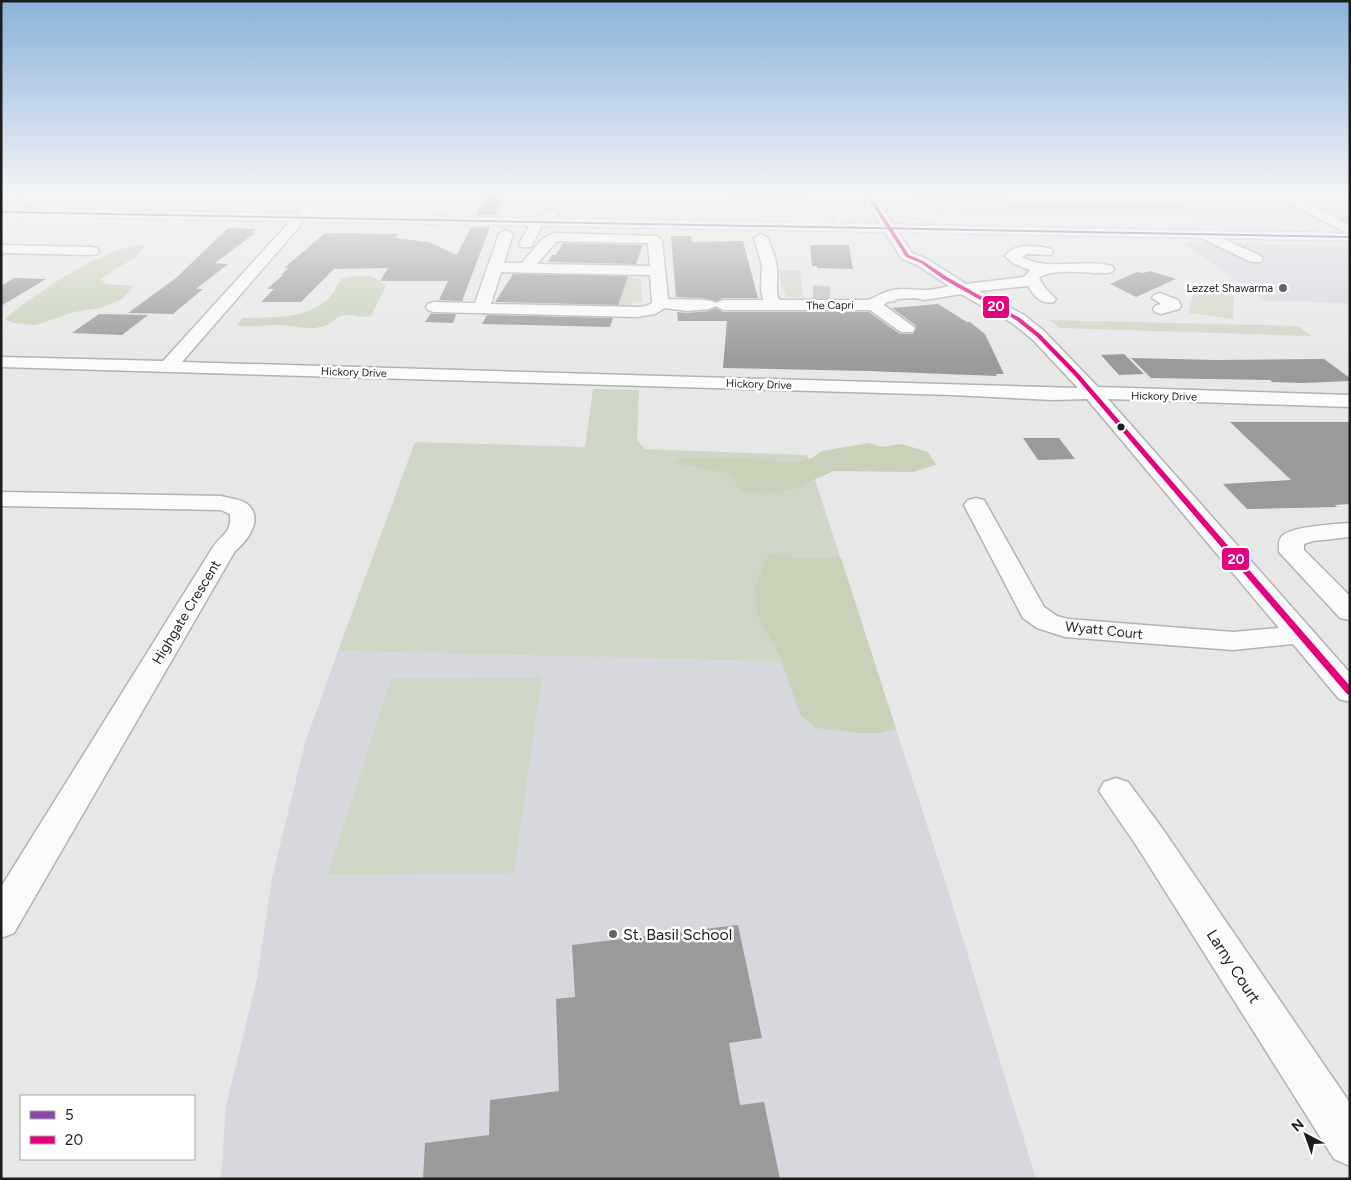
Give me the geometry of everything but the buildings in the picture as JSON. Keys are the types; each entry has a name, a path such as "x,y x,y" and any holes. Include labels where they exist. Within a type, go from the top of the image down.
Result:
{"street":[{"path":"1,266 26,250"},
{"path":"30,250 92,251"},
{"path":"168,366 272,250"},
{"path":"481,308 500,250"},
{"path":"526,268 540,250"},
{"path":"434,307 636,312 649,310 659,305 656,250"},
{"path":"765,250 770,267 767,290 770,299 776,306"},
{"path":"903,250 906,256 910,250"},
{"path":"921,250 928,268 1004,310 1038,335 1093,393 1350,692"},
{"path":"1025,250 1012,256 1019,261 1040,285"},
{"path":"1026,250 1046,252"},
{"path":"1237,250 1256,259"},
{"path":"494,267 658,271"},
{"path":"963,288 992,292 1040,285 1054,268 1107,269"},
{"path":"875,283 884,299 907,328"},
{"name":"The Capri","path":"659,305 776,306 884,299 897,300 922,298 924,295 963,288"},
{"name":"The Capri","path":"834,295 874,295 884,299"},
{"name":"Hickory Drive","path":"1,362 933,388 1053,394 1093,393 1350,401"},
{"name":"Highgate Crescent","path":"1,499 221,503 234,506 241,511 244,523 234,539 225,547 1,922"},
{"name":"Wyatt Court","path":"976,505 1033,612 1047,622 1065,628 1234,641 1300,635"},
{"path":"1350,530 1310,534 1292,540 1291,552 1350,612"},
{"name":"Larny Court","path":"1116,792 1150,838 1350,1142"}],"shaded area":[{"path":"1193,250 1350,250 1350,303 1265,301"},
{"name":"St. Basil School","path":"338,651 875,664 948,890 1036,1179 221,1179 226,1106 257,979 272,878 305,743"}],"green space":[{"path":"120,250 142,250 134,258 100,279 106,284 134,286 121,300 100,308 74,312 36,325 13,323 5,319 50,285 106,255"},
{"path":"777,270 800,270 803,297 786,297"},
{"path":"355,276 372,276 386,286 371,316 344,315 324,326 313,328 278,325 236,325 243,318 290,316 312,309 322,304 331,296 341,279"},
{"path":"626,276 641,279 642,301 632,302 631,307 608,306 614,292 621,292"},
{"path":"1194,288 1234,294 1233,319 1189,313"},
{"path":"1049,320 1298,326 1311,336 1060,328"},
{"path":"593,389 639,390 637,440 645,449 807,455 875,664 338,651 415,442 585,447"},
{"path":"869,443 882,447 902,444 928,452 936,465 913,472 834,471 790,490 767,493 739,491 732,474 674,463 679,458 732,457 796,463 812,458 822,451"},
{"path":"769,553 801,559 841,558 896,729 879,733 860,733 816,728 800,715 779,654 757,615 755,586"},
{"path":"542,677 514,873 327,875 391,679"}],"tunnel":[{"path":"813,294 834,295"}],"transit line":[{"name":"20","path":"903,250 907,256 922,262 945,278 1018,319 1038,335 1076,374 1350,692"}],"place":[{"name":"Lezzet Shawarma","path":"1283,288"},
{"name":"St. Basil School","path":"613,934"}]}
